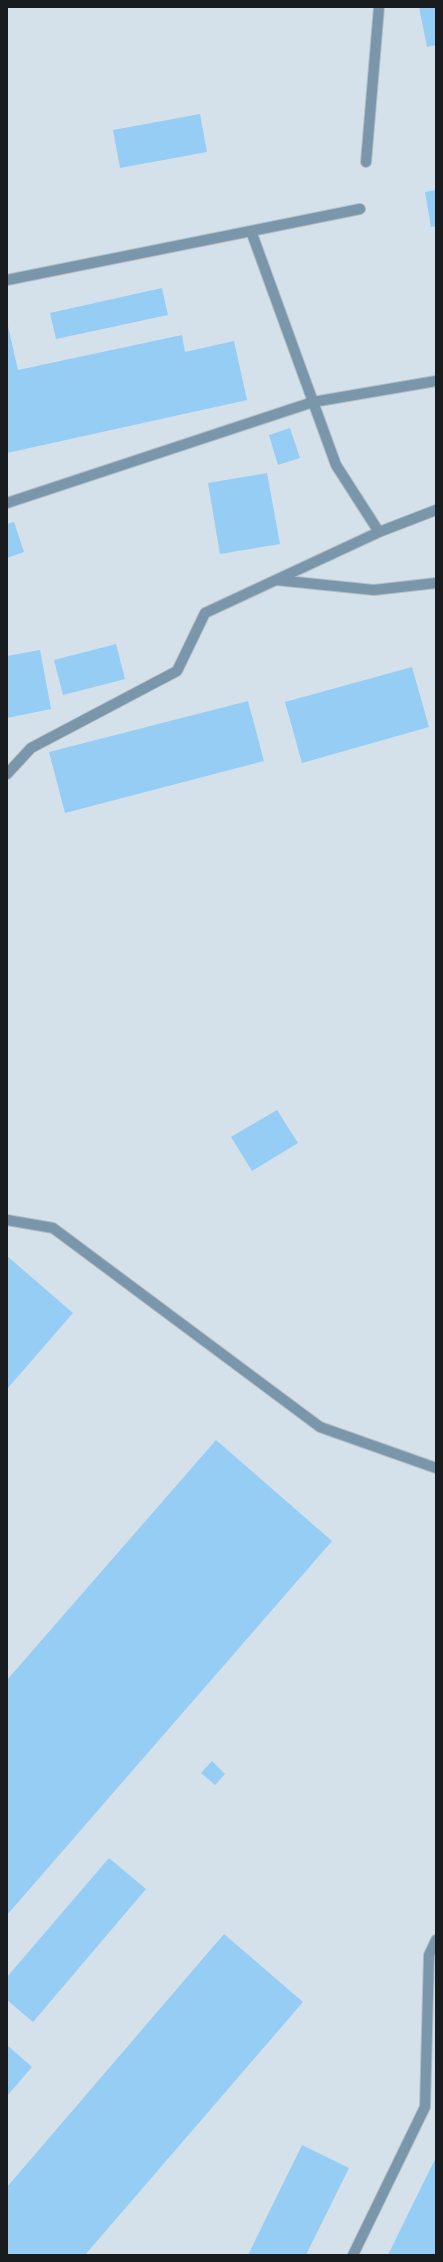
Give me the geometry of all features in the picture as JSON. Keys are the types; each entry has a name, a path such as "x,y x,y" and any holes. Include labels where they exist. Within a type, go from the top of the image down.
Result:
{"lane":[{"path":"366,162 379,7"},
{"path":"7,280 360,209"},
{"path":"251,231 336,465 379,532"},
{"path":"7,503 313,402 436,381"},
{"path":"7,774 31,748 177,671 205,613 379,532 436,510"},
{"path":"276,580 374,590 436,583"},
{"path":"7,1220 53,1228 320,1427 436,1468"},
{"path":"353,2255 425,2107 429,1955 436,1940"}],"building":[{"path":"419,7 436,7 436,45 427,47"},
{"path":"200,114 207,152 120,168 113,130"},
{"path":"436,190 436,226 431,227 425,192"},
{"path":"162,288 168,315 56,339 50,313"},
{"path":"7,322 18,370 182,335 185,352 234,341 247,400 7,453"},
{"path":"290,428 300,458 278,465 269,435"},
{"path":"267,473 280,544 220,554 208,483"},
{"path":"14,522 24,552 7,558 7,524"},
{"path":"116,644 125,679 63,695 54,660"},
{"path":"40,650 51,709 7,718 7,656"},
{"path":"412,667 429,727 302,763 285,702"},
{"path":"248,701 264,761 65,813 49,752"},
{"path":"277,1110 298,1143 252,1171 231,1137"},
{"path":"7,1256 73,1313 7,1389"},
{"path":"216,1440 332,1541 7,1915 7,1680"},
{"path":"212,1761 225,1774 215,1785 201,1773"},
{"path":"109,1858 146,1889 33,2022 7,2000 7,1977"},
{"path":"224,1934 303,2002 85,2255 7,2255 7,2187"},
{"path":"7,2045 32,2067 7,2096"},
{"path":"302,2145 349,2168 306,2255 248,2255"},
{"path":"436,2157 436,2255 388,2255"}]}
